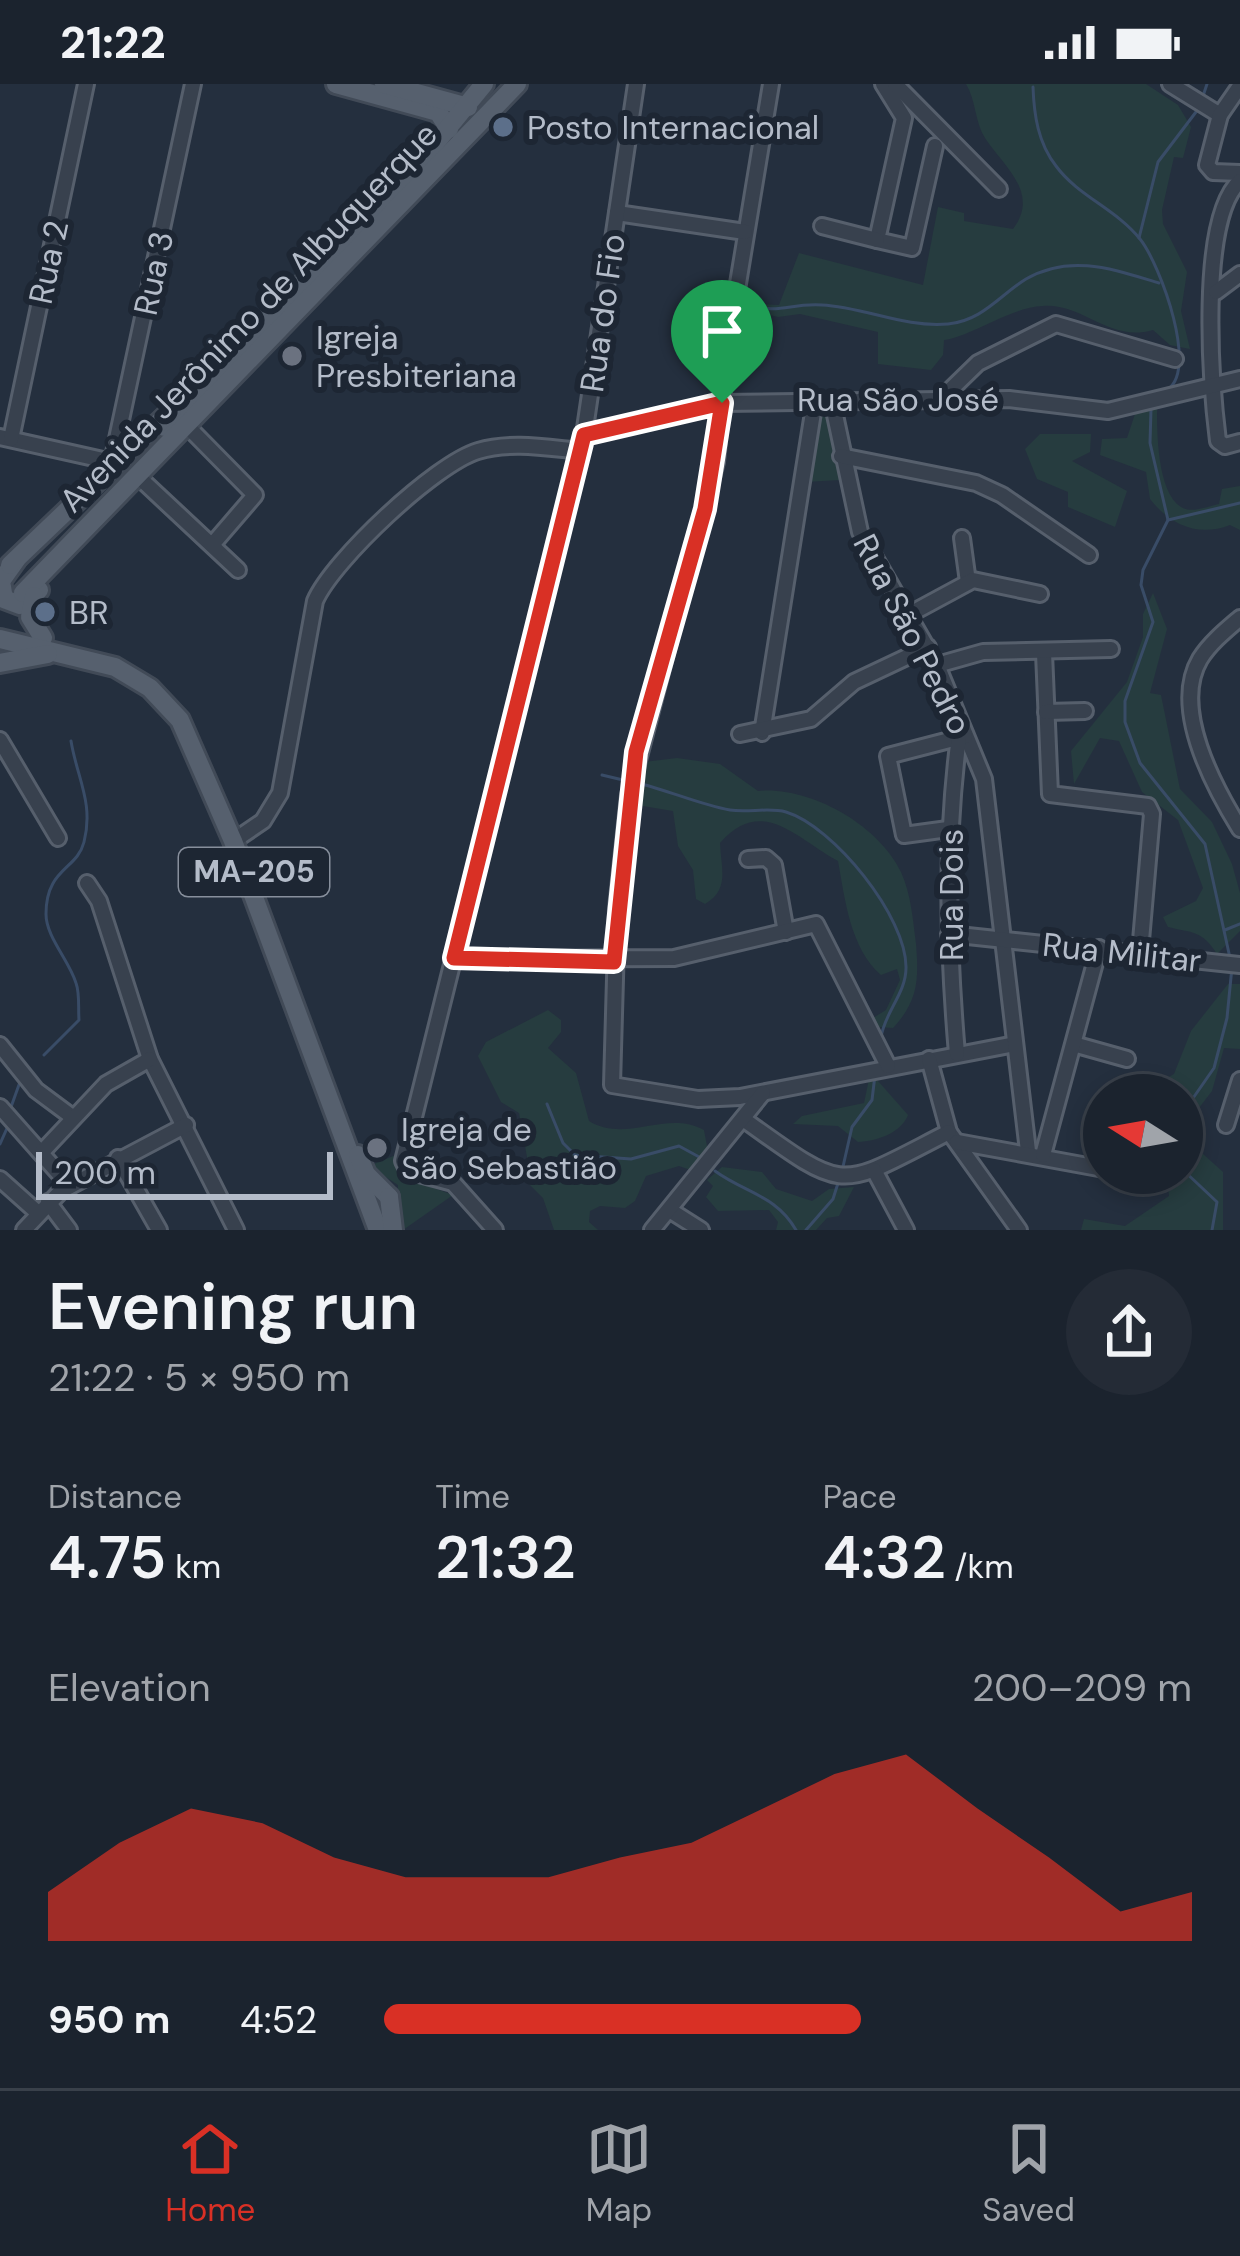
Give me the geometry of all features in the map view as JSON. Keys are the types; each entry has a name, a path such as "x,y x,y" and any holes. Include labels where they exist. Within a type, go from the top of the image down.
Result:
{"main road":[{"path":"336,84 438,112 449,129"},
{"path":"383,84 422,89 468,107"},
{"name":"Avenida Jerônimo de Albuquerque","path":"18,586 449,129 484,84"},
{"name":"Avenida Jerônimo de Albuquerque","path":"18,586 242,372 517,84"},
{"path":"18,586 144,482 242,372"},
{"path":"16,560 20,605 4,599 1,581 16,560 112,462 213,377"},
{"path":"18,586 43,638"},
{"path":"0,628 43,638"},
{"name":"MA-205","path":"43,638 118,657 169,690 202,737 363,1171 385,1191 393,1230"},
{"path":"0,639 61,652"},
{"path":"0,663 61,652"},
{"name":"MA-205","path":"61,652 133,676 166,704 191,737 378,1230"},
{"path":"366,1202 380,1209 385,1191"}],"street":[{"name":"Rua 2","path":"6,438 86,84"},
{"name":"Rua 3","path":"112,462 193,84"},
{"name":"Rua do Fio","path":"495,1230 464,1191 406,1168 583,443 636,84"},
{"path":"771,84 709,494 636,752 614,962 614,1088 705,1099 763,1093 1016,1045"},
{"path":"877,240 904,118 883,84"},
{"path":"895,84 998,189"},
{"path":"1170,84 1207,107"},
{"path":"1207,107 1240,86"},
{"path":"1207,107 1207,167 1240,177 1227,196 1215,232 1211,384 1218,441 1225,446 1240,442"},
{"path":"822,226 912,248 934,146"},
{"path":"617,213 746,232"},
{"path":"1216,292 1240,274"},
{"path":"941,398 978,363 1057,324 1175,359"},
{"name":"Rua São José","path":"241,836 263,821 280,793 315,601 331,573 410,498 476,451 583,443 722,403 941,398 1024,400 1098,411 1240,379"},
{"path":"762,733 815,400"},
{"name":"Rua São Pedro","path":"832,401 850,501 869,552 937,664 986,787 1016,1045 1035,1153"},
{"path":"191,431 255,495 212,545"},
{"path":"6,438 112,462"},
{"path":"841,456 976,483 1002,495 1089,555"},
{"path":"144,482 238,570"},
{"path":"962,538 968,582"},
{"path":"910,614 968,582 1040,594"},
{"path":"1240,618 1202,656 1192,695 1207,765 1240,829"},
{"path":"740,734 811,719 854,682 928,647"},
{"path":"937,664 983,652 1112,649"},
{"path":"1044,653 1050,794 1144,806 1152,814 1140,952"},
{"path":"1046,712 1085,711"},
{"path":"948,830 904,835 889,756 962,736"},
{"name":"Rua Dois","path":"957,1054 948,830 962,736"},
{"path":"0,740 58,838"},
{"path":"748,859 766,858 774,865 786,932"},
{"path":"87,883 99,901 150,1059 236,1230"},
{"path":"454,958 614,962 674,958 812,923 820,927 888,1066"},
{"name":"Rua Militar","path":"950,934 1234,964"},
{"path":"1035,1153 1077,1045 1099,948"},
{"path":"0,1045 36,1090 71,1116"},
{"path":"1077,1045 1127,1059"},
{"path":"42,1152 106,1084 150,1059"},
{"path":"929,1059 953,1137 1019,1230"},
{"path":"1226,1125 1240,1080"},
{"path":"652,1230 746,1121 763,1093"},
{"path":"0,1107 70,1186"},
{"path":"746,1121 819,1174 841,1178 874,1170 953,1137 1083,1163"},
{"path":"24,1230 70,1186 186,1125"},
{"path":"118,1158 159,1230"},
{"path":"874,1170 907,1230"},
{"path":"0,1179 69,1230"},
{"path":"671,1211 701,1230"}],"green space":[{"path":"966,84 1146,84 1178,105 1191,127 1183,158 1174,157 1162,210 1163,224 1187,272 1181,311 1190,349 1170,345 1153,330 1123,331 1071,310 1043,306 944,340 943,355 931,370 878,364 878,332 800,314 778,317 754,311 756,304 779,305 799,253 923,285 938,207 964,213 964,221 1013,229 1023,204 1021,192 982,132"},
{"path":"1157,407 1160,461 1173,499 1185,509 1200,509 1219,504 1222,489 1240,486 1240,530 1230,525 1197,529 1176,522 1150,499 1146,472 1100,455 1102,439 1127,438 1136,411"},
{"path":"819,408 826,413 840,480 805,482"},
{"path":"1040,434 1091,434 1090,452 1072,461 1127,491 1115,527 1068,507 1068,492 1037,479 1025,449"},
{"path":"1153,593 1167,629 1150,693 1161,695 1180,789 1212,822 1240,893 1240,931 1217,954 1201,936 1168,927 1163,917 1196,901 1203,888 1178,820 1142,792 1119,741 1100,738 1074,784 1071,751 1127,682 1143,637 1143,614"},
{"path":"677,758 720,764 758,791 820,802 859,824 890,855 909,898 917,969 912,999 893,1028 879,1027 873,1018 886,1010 900,980 897,969 881,975 862,951 850,922 838,861 780,826 751,822 720,843 718,892 705,904 696,899 693,870 678,846 673,811 637,805 644,762"},
{"path":"1228,984 1240,984 1240,1049 1224,1048 1212,1091 1203,1103 1203,1074 1174,1074 1191,1031"},
{"path":"548,1010 561,1020 561,1032 548,1048 576,1073 589,1121 618,1129 675,1123 704,1130 709,1157 696,1172 679,1166 646,1176 635,1201 625,1208 600,1206 590,1211 589,1222 598,1230 554,1230 543,1198 524,1179 527,1157 519,1113 501,1102 478,1056 486,1042"},
{"path":"869,1079 878,1081 908,1115 894,1131 858,1142 838,1126 793,1124 802,1116 864,1103"},
{"path":"398,1154 398,1169 406,1178 453,1195 403,1230 396,1216 398,1185 369,1166"},
{"path":"1203,1154 1223,1172 1223,1230 1081,1230 1084,1219 1125,1226 1169,1196 1203,1194"},
{"path":"722,1167 762,1172 776,1189 812,1201 829,1189 854,1187 839,1216 827,1218 816,1230 776,1230 778,1222 769,1210 718,1211 706,1197 713,1186 707,1180"}],"waterway":[{"path":"1202,99 1207,84"},
{"path":"1033,87 1038,128 1050,157 1075,186 1130,228 1157,271 1178,342 1175,381 1165,391"},
{"path":"1139,238 1158,162 1199,108"},
{"path":"742,304 767,309 822,305 916,323 948,324 971,318 1026,279 1060,267 1093,266 1159,283"},
{"path":"1151,409 1150,443 1168,520 1143,570 1141,585 1153,622 1125,701 1125,722 1140,763 1205,844 1230,958"},
{"path":"1168,520 1240,503"},
{"path":"44,1055 79,1020 76,983 46,914 51,887 80,851 87,828 71,741"},
{"path":"602,775 623,780"},
{"path":"641,784 730,810 786,812 825,835 845,854 881,900 903,947 905,977 881,1037"},
{"path":"1225,930 1240,924"},
{"path":"1203,1084 1214,1068 1227,1018 1232,967"},
{"path":"842,1171 852,1127 872,1100 875,1075"},
{"path":"11,1107 20,1082"},
{"path":"547,1104 563,1143 575,1155 631,1159 679,1146 701,1158"},
{"path":"0,1144 8,1126"},
{"path":"715,1171 779,1209 796,1230"},
{"path":"806,1230 833,1199 839,1180"},
{"path":"1203,1189 1217,1202 1212,1230"}],"place":[{"name":"Posto Internacional","path":"503,127"},
{"name":"Igreja Presbiteriana","path":"292,356"},
{"name":"BR","path":"45,612"},
{"name":"Igreja de São Sebastião","path":"377,1148"}],"route":[{"path":"722,403 705,509 636,752 616,908 614,962 454,958 584,435 722,403"}]}
